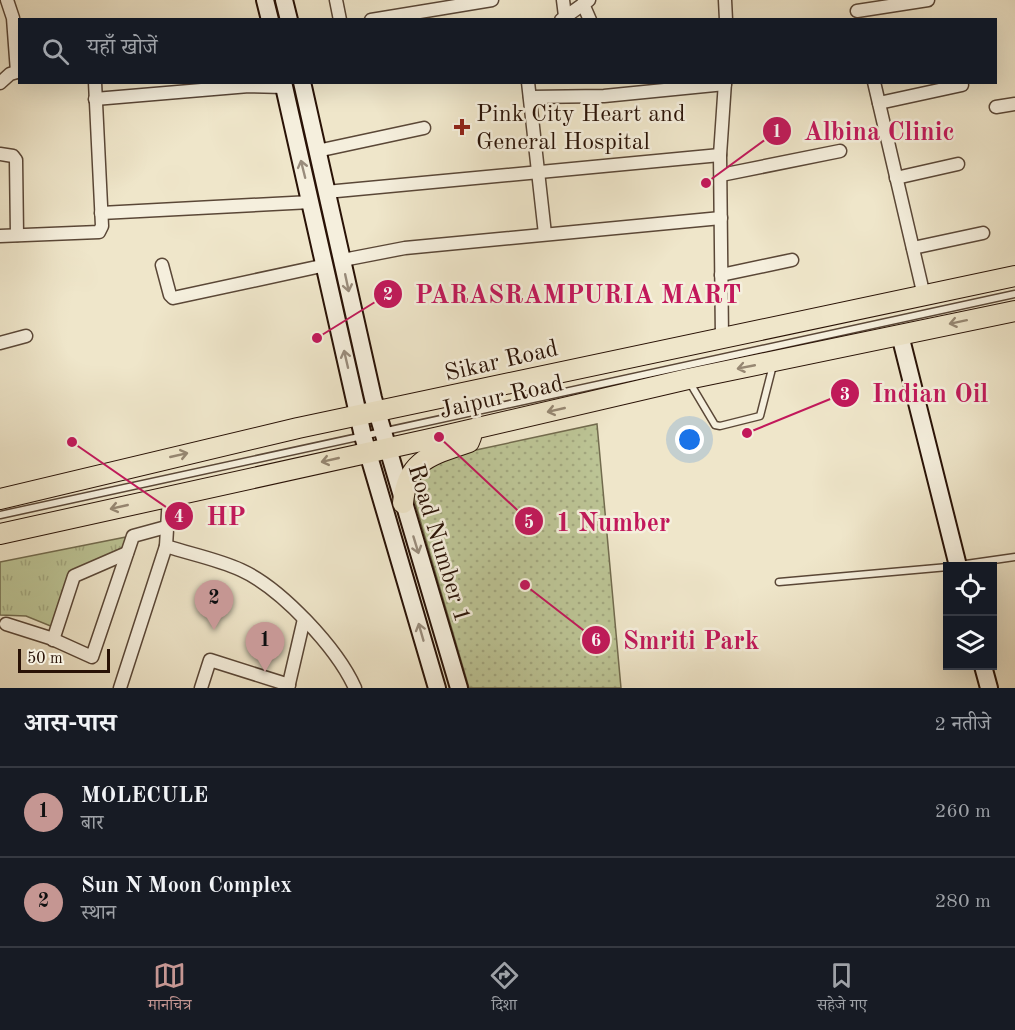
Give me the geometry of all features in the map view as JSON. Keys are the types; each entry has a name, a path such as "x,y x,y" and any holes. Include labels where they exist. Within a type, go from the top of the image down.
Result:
{"main road":[{"name":"Sikar Road","path":"0,499 154,461 373,429 722,335 923,292 1015,276"},
{"name":"Jaipur Road","path":"0,534 169,496 373,429 475,429 688,379 1015,310"},
{"path":"403,503 407,480 414,467 425,459 469,442 475,429"}],"street":[{"path":"7,0 13,18 18,62"},
{"path":"265,0 270,18"},
{"path":"284,0 288,18"},
{"path":"336,0 340,18"},
{"path":"382,18 492,0"},
{"path":"563,0 563,18"},
{"path":"725,0 726,18"},
{"path":"857,10 928,0"},
{"path":"563,18 586,2 590,18"},
{"path":"0,83 10,74 18,71"},
{"path":"0,236 96,233 102,226 95,84"},
{"path":"302,84 343,260 373,429"},
{"path":"528,84 546,234"},
{"path":"602,84 604,96"},
{"path":"530,97 604,96 716,84"},
{"path":"722,335 720,154 725,84"},
{"path":"874,84 923,292 1015,267"},
{"path":"95,99 283,85 326,265 373,429"},
{"path":"879,103 963,85"},
{"path":"996,107 1015,104"},
{"path":"317,151 424,128"},
{"path":"721,174 840,151"},
{"path":"0,154 13,156 16,160 17,235"},
{"path":"326,192 720,154"},
{"path":"896,178 958,164"},
{"path":"101,213 311,202"},
{"path":"343,260 405,248 721,218"},
{"path":"913,248 983,233"},
{"path":"721,275 792,260"},
{"path":"162,265 170,295 173,298 326,265"},
{"path":"900,335 956,562"},
{"path":"0,343 26,336"},
{"name":"Road Number 1","path":"373,429 403,503 459,688"},
{"name":"Road Number 1","path":"373,429 437,688"},
{"path":"120,688 166,546 169,496"},
{"path":"6,624 53,640 92,657 133,536 166,527"},
{"path":"166,546 242,570 272,591 304,619 348,673 355,688"},
{"path":"53,640 74,576 127,554"},
{"path":"201,688 210,660 289,686 304,619"},
{"path":"984,670 989,688"}],"lane":[{"path":"0,515 373,429 1015,294"},
{"path":"688,379 715,425 720,426 760,417 774,362"},
{"path":"983,562 1015,557"},
{"path":"778,582 943,567"}],"green space":[{"path":"597,424 621,688 469,688 409,482 443,457"},
{"path":"126,537 124,547 70,574 53,627 26,616 0,615 0,562"}],"place":[{"name":"Pink City Heart and General Hospital","path":"462,127"},
{"name":"Albina Clinic","path":"706,183"},
{"name":"PARASRAMPURIA MART","path":"317,338"},
{"name":"Indian Oil","path":"747,433"},
{"name":"1 Number","path":"439,437"},
{"name":"HP","path":"72,442"},
{"name":"Smriti Park","path":"525,585"},
{"name":"Sun N Moon Complex","path":"214,630"},
{"name":"MOLECULE","path":"265,672"}]}
